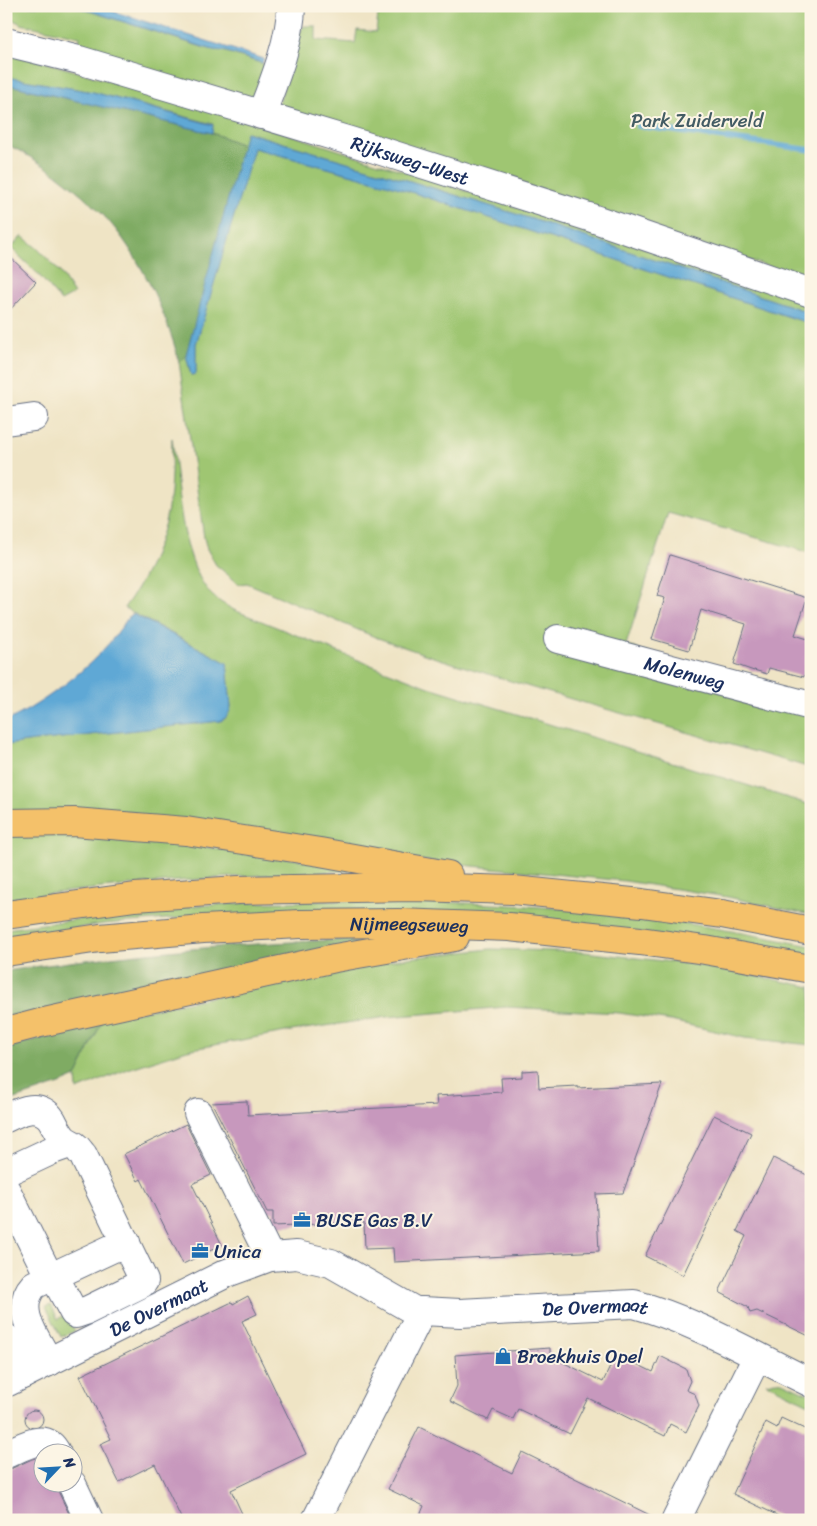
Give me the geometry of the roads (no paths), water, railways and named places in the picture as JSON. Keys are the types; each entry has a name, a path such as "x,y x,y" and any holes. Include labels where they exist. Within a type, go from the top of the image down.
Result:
{"highway":[{"path":"6,823 74,822 186,831 438,872 513,890"},
{"name":"Nijmeegseweg","path":"6,915 135,897 238,890 415,887 513,890 722,914 811,930"},
{"name":"Nijmeegseweg","path":"6,952 100,938 203,929 300,924 398,923 510,927 705,950 811,969"},
{"path":"6,1032 40,1022 335,958 510,927"}],"street":[{"path":"261,115 274,81 285,43 290,24 291,6"},
{"name":"Rijksweg-West","path":"6,42 79,60 350,141 589,217 811,293"},
{"path":"6,421 34,417"},
{"name":"Molenweg","path":"558,639 811,706"},
{"path":"6,1118 32,1108 39,1109 45,1112 69,1144 78,1148 144,1281 80,1314 74,1313 52,1277 6,1190"},
{"path":"198,1113 270,1257"},
{"path":"6,1172 54,1149 69,1144"},
{"path":"49,1362 24,1309 30,1290 34,1285 126,1242"},
{"name":"De Overmaat","path":"6,1338 16,1378 227,1273 270,1257 297,1255 331,1263 415,1310 422,1312 460,1313 634,1304 654,1309 706,1332 811,1383"},
{"path":"316,1520 422,1312"},
{"path":"676,1520 757,1357"},
{"path":"6,1454 37,1441 44,1441 50,1444"},
{"path":"77,1494 89,1520"}],"water":[{"path":"74,6 96,6 264,59 262,63 224,51 213,50"},
{"path":"6,77 93,92 213,125 212,133 6,84"},
{"path":"246,132 538,221 811,313 811,324 390,185 254,148 196,344 196,374 191,375 186,355"},
{"path":"133,614 227,663 231,707 226,717 220,721 6,745 6,721 43,700 81,671 105,648 130,615"}],"waterway":[{"path":"638,126 811,150"}],"place":[{"name":"BUSE Gas B.V","path":"302,1220"},
{"name":"Unica","path":"200,1251"},
{"name":"Broekhuis Opel","path":"503,1356"}],"park label":[{"name":"Park Zuiderveld","path":"697,120"}]}
